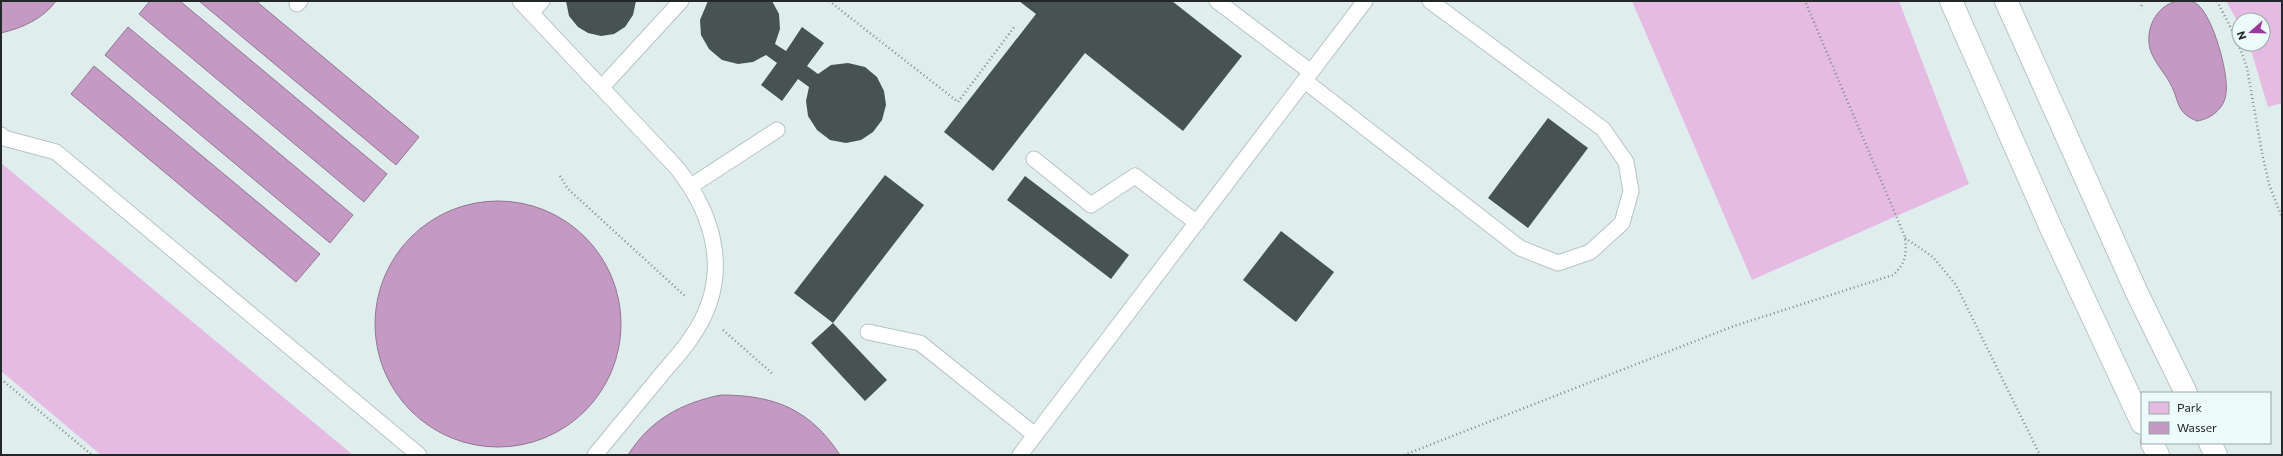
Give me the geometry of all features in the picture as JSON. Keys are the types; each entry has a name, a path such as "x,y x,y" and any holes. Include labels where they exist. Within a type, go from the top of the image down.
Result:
{"highway":[{"path":"1951,1 2051,228 2141,421"},
{"path":"2006,1 2133,285 2186,392"},
{"path":"2152,444 2158,455"},
{"path":"2210,444 2216,455"}],"lane":[{"path":"520,1 602,87 691,186 704,210 714,236 715,268 712,293 705,314 692,337 595,455"},
{"path":"531,13 542,1"},
{"path":"602,87 681,1"},
{"path":"1217,1 1520,248 1558,263 1590,252 1622,223 1631,191 1626,162 1603,128 1430,1"},
{"path":"1020,455 1365,1"},
{"path":"691,186 777,130"},
{"path":"1,135 4,138 56,152 419,455"},
{"path":"1034,159 1091,205 1135,176 1197,223"},
{"path":"868,332 920,343 1035,435"}],"path":[{"path":"829,1 958,102 1015,26"},
{"path":"1404,455 1734,326 1893,275 1901,267 1907,254 1905,237 1805,1"},
{"path":"2141,1 2142,9"},
{"path":"2217,1 2237,40 2247,68 2269,184 2282,218"},
{"path":"560,176 568,189 774,375"},
{"path":"1905,237 1933,257 1956,285 2040,455"},
{"path":"1,379 92,455"}],"green space":[{"path":"1632,1 1899,1 1969,184 1752,280"},
{"path":"2226,1 2282,1 2282,103 2268,107 2251,52 2271,52 2271,12 2232,12"},
{"path":"1,163 353,455 101,455 1,371"}],"water":[{"path":"1,1 56,1 45,13 32,22 1,33"},
{"path":"150,1 180,1 387,174 364,202 139,14"},
{"path":"199,1 256,1 419,137 396,165"},
{"path":"2177,1 2192,2 2197,4 2203,10 2209,20 2219,46 2225,73 2226,93 2223,103 2212,115 2197,121 2190,118 2181,110 2170,83 2150,49 2149,34 2154,19 2163,8"},
{"path":"128,27 353,215 330,243 105,55"},
{"path":"94,66 320,254 296,282 71,94"},
{"path":"486,201 510,201 534,206 556,215 585,237 607,266 612,277 619,300 621,324 619,348 612,371 607,382 585,411 556,433 534,442 510,447 486,447 462,442 440,433 420,419 403,402 389,382 380,360 375,336 375,312 380,288 389,266 403,246 420,229 440,215 462,206"},
{"path":"721,395 758,398 789,408 816,426 840,455 628,455 646,432 668,415 680,408 706,398"}],"building":[{"path":"566,1 636,1 633,15 625,27 614,34 601,36 588,33 578,27 569,16"},
{"path":"708,1 772,1 779,14 780,29 775,44 786,51 802,27 824,43 807,66 818,74 831,65 848,63 865,67 877,77 884,91 886,105 882,120 873,132 861,140 846,143 830,140 817,130 808,116 806,101 809,87 798,79 782,101 761,85 777,63 766,55 753,62 738,64 722,60 709,49 701,35 700,20"},
{"path":"1019,1 1172,1 1242,56 1183,131 1085,53 993,171 944,132 1036,14"},
{"path":"1548,118 1588,148 1528,228 1488,198"},
{"path":"885,175 924,205 833,323 794,293"},
{"path":"1025,176 1129,255 1111,279 1007,200"},
{"path":"1281,231 1334,272 1296,322 1243,280"},
{"path":"833,323 887,380 865,401 811,343"}]}
